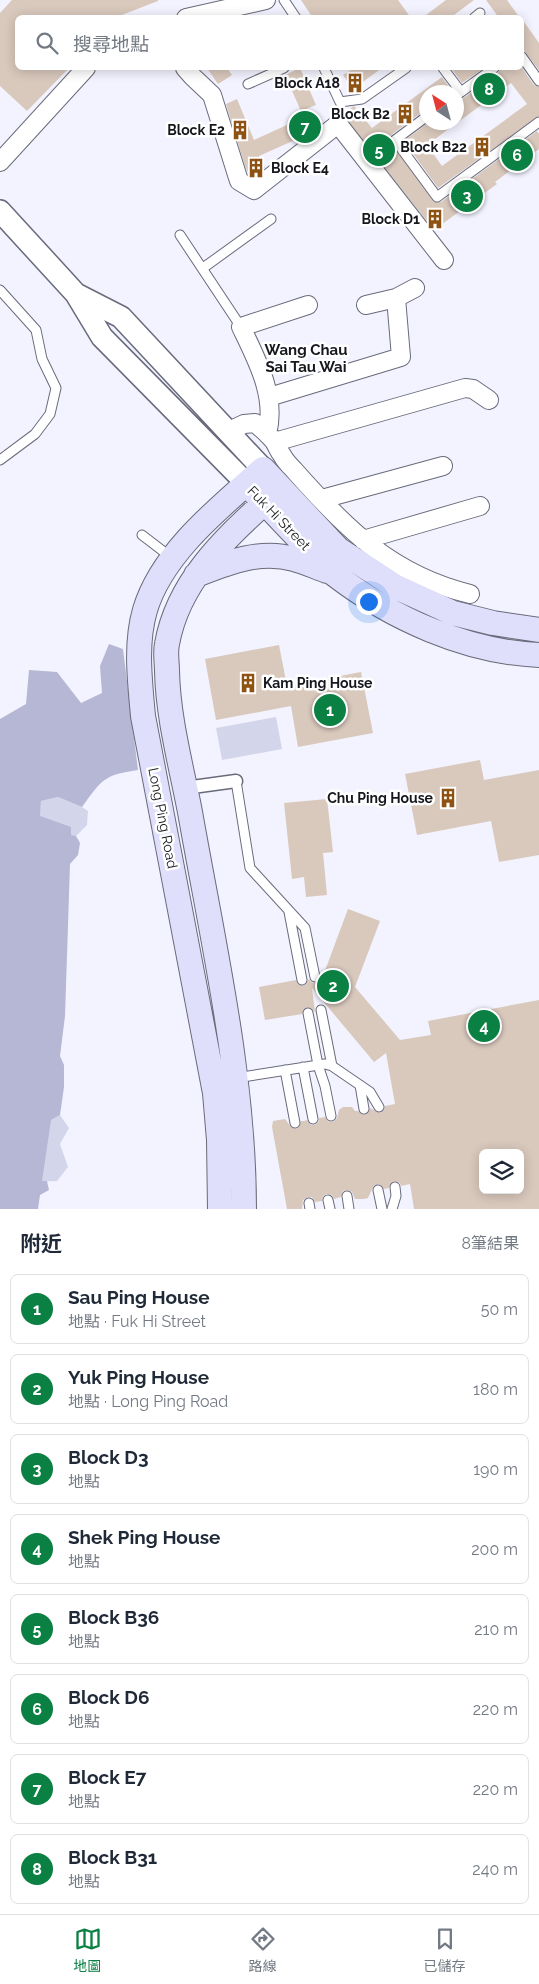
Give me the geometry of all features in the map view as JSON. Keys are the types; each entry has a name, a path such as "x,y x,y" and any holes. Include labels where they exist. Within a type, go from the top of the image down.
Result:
{"main road":[{"name":"Fuk Hi Street","path":"255,476 333,573 382,606 441,634 479,647 519,654 539,655"},
{"name":"Long Ping Road","path":"220,1209 220,1156 215,1093 143,716 139,676 140,642 144,611 158,580 172,558 210,517 255,476"},
{"name":"Fuk Hi Street","path":"272,495 338,549 396,587 453,613 493,623 539,630"},
{"name":"Long Ping Road","path":"244,1209 241,1121 236,1078 168,695 167,645 178,606 196,575 218,547 272,495"},
{"path":"196,575 230,562 253,556 292,559 333,573"},
{"path":"215,1093 224,1084 236,1078"}],"street":[{"path":"199,15 266,0"},
{"path":"0,162 84,70"},
{"path":"187,70 212,94 239,181 254,190 338,124 444,260"},
{"name":"Fuk Hi Street","path":"2,216 76,294 102,337 255,476"},
{"path":"366,304 396,298 415,288"},
{"name":"Fuk Hi Street","path":"76,294 121,317 229,430 255,476"},
{"path":"269,398 401,357 396,298"},
{"path":"270,437 269,398 257,359 241,327 308,305"},
{"path":"270,437 278,440 465,388 473,389 489,400"},
{"path":"229,430 252,422 270,437 282,456 322,500 379,553 407,571 450,589 470,594"},
{"path":"322,500 443,466"},
{"path":"363,540 480,506"},
{"path":"185,788 236,781"}],"lane":[{"path":"284,0 294,15"},
{"path":"524,60 539,81"},
{"path":"248,84 280,70"},
{"path":"325,70 340,102 362,99 403,70"},
{"path":"444,70 454,85"},
{"path":"464,89 491,70"},
{"path":"419,122 395,140 437,198 539,122"},
{"path":"203,268 271,219"},
{"path":"180,236 241,327"},
{"path":"0,290 36,330 42,359 56,388 50,414 35,434 0,460"},
{"path":"142,535 172,558"},
{"path":"236,781 250,868 305,928 315,977"},
{"path":"289,912 302,980"},
{"path":"322,1010 332,1066"},
{"path":"308,1013 318,1065 325,1086 331,1116"},
{"path":"236,1078 318,1065 332,1066 373,1095 379,1107"},
{"path":"303,1067 313,1119"},
{"path":"286,1070 295,1122"},
{"path":"360,1085 364,1109"},
{"path":"392,1209 396,1196 395,1187"},
{"path":"378,1190 382,1209"},
{"path":"347,1196 349,1209"}],"shaded area":[{"path":"109,644 123,649 138,770 117,774 104,780 82,807 58,797 41,801 40,816 71,827 71,835 76,836 80,843 78,855 70,864 65,1016 60,1056 64,1065 64,1087 60,1115 51,1120 42,1181 47,1181 49,1190 40,1195 38,1209 0,1209 0,719 26,704 29,670 57,672 81,703 102,693 100,666"},
{"path":"276,717 282,749 222,760 216,728"},
{"path":"58,797 88,811 87,825 76,836 38,831 41,801"},
{"path":"60,1115 69,1128 60,1144 68,1167 57,1181 20,1182 26,1133"}],"building":[{"path":"12,0 158,0 122,15 15,15 15,70 67,70 27,111 0,86 0,13"},
{"path":"301,0 398,0 409,15 311,15"},
{"path":"446,0 474,0 454,15 426,15"},
{"path":"486,0 507,0 518,15 497,15"},
{"path":"524,22 539,43 539,70 524,51"},
{"path":"208,70 228,70 232,75 218,84"},
{"path":"296,70 301,70 316,105 301,111 285,75"},
{"name":"Block A18","path":"351,70 379,70 353,89 343,75"},
{"path":"453,70 481,70 462,83"},
{"path":"499,70 523,70 534,85 539,87 539,116 438,188 404,141 419,130 447,130 427,145 442,166 527,104 511,83 464,118 464,98 498,73"},
{"path":"442,77 448,85 431,85"},
{"path":"419,94 419,114 391,135 389,140 434,202 441,202 537,131 539,134 539,149 495,182 497,184 434,230 342,114 354,106 372,128"},
{"path":"237,99 254,140 311,114 317,127 306,135 259,156 265,168 253,177 249,175 245,166 226,104"},
{"path":"279,645 287,686 361,672 373,733 298,747 291,706 216,720 205,659"},
{"path":"480,760 484,780 539,770 539,855 499,862 491,821 417,835 405,774"},
{"path":"327,799 333,852 323,853 327,895 306,897 304,877 292,879 284,803"},
{"path":"348,909 380,921 355,987 400,1040 431,1035 428,1021 539,1000 539,1209 414,1209 410,1184 401,1186 400,1183 395,1181 390,1184 389,1188 384,1189 379,1184 374,1185 368,1198 355,1199 352,1192 347,1190 343,1191 341,1197 334,1199 332,1195 327,1194 323,1196 322,1201 315,1202 312,1197 308,1197 303,1200 302,1209 287,1209 272,1127 273,1121 285,1119 291,1127 296,1129 301,1121 307,1120 311,1125 315,1125 319,1118 325,1117 329,1122 333,1122 337,1118 339,1110 343,1107 352,1107 355,1111 365,1115 370,1108 380,1113 384,1110 385,1106 395,1104 386,1053 374,1062 312,988 315,1012 307,1007 302,1014 265,1020 259,987 296,980 298,984 303,986 309,979 313,983 319,982 321,976 323,976"}],"place":[{"name":"Block A18","path":"355,83"},
{"name":"Block B31","path":"489,89"},
{"name":"Block B2","path":"405,114"},
{"name":"Block E7","path":"305,127"},
{"name":"Block E2","path":"240,130"},
{"name":"Block B22","path":"482,147"},
{"name":"Block B36","path":"379,150"},
{"name":"Block D6","path":"517,155"},
{"name":"Block E4","path":"256,168"},
{"name":"Block D3","path":"467,196"},
{"name":"Block D1","path":"435,219"},
{"name":"Kam Ping House","path":"248,683"},
{"name":"Sau Ping House","path":"330,710"},
{"name":"Chu Ping House","path":"448,798"},
{"name":"Yuk Ping House","path":"333,986"},
{"name":"Shek Ping House","path":"484,1026"}],"district":[{"name":"Wang Chau Sai Tau Wai","path":"306,358"}]}
